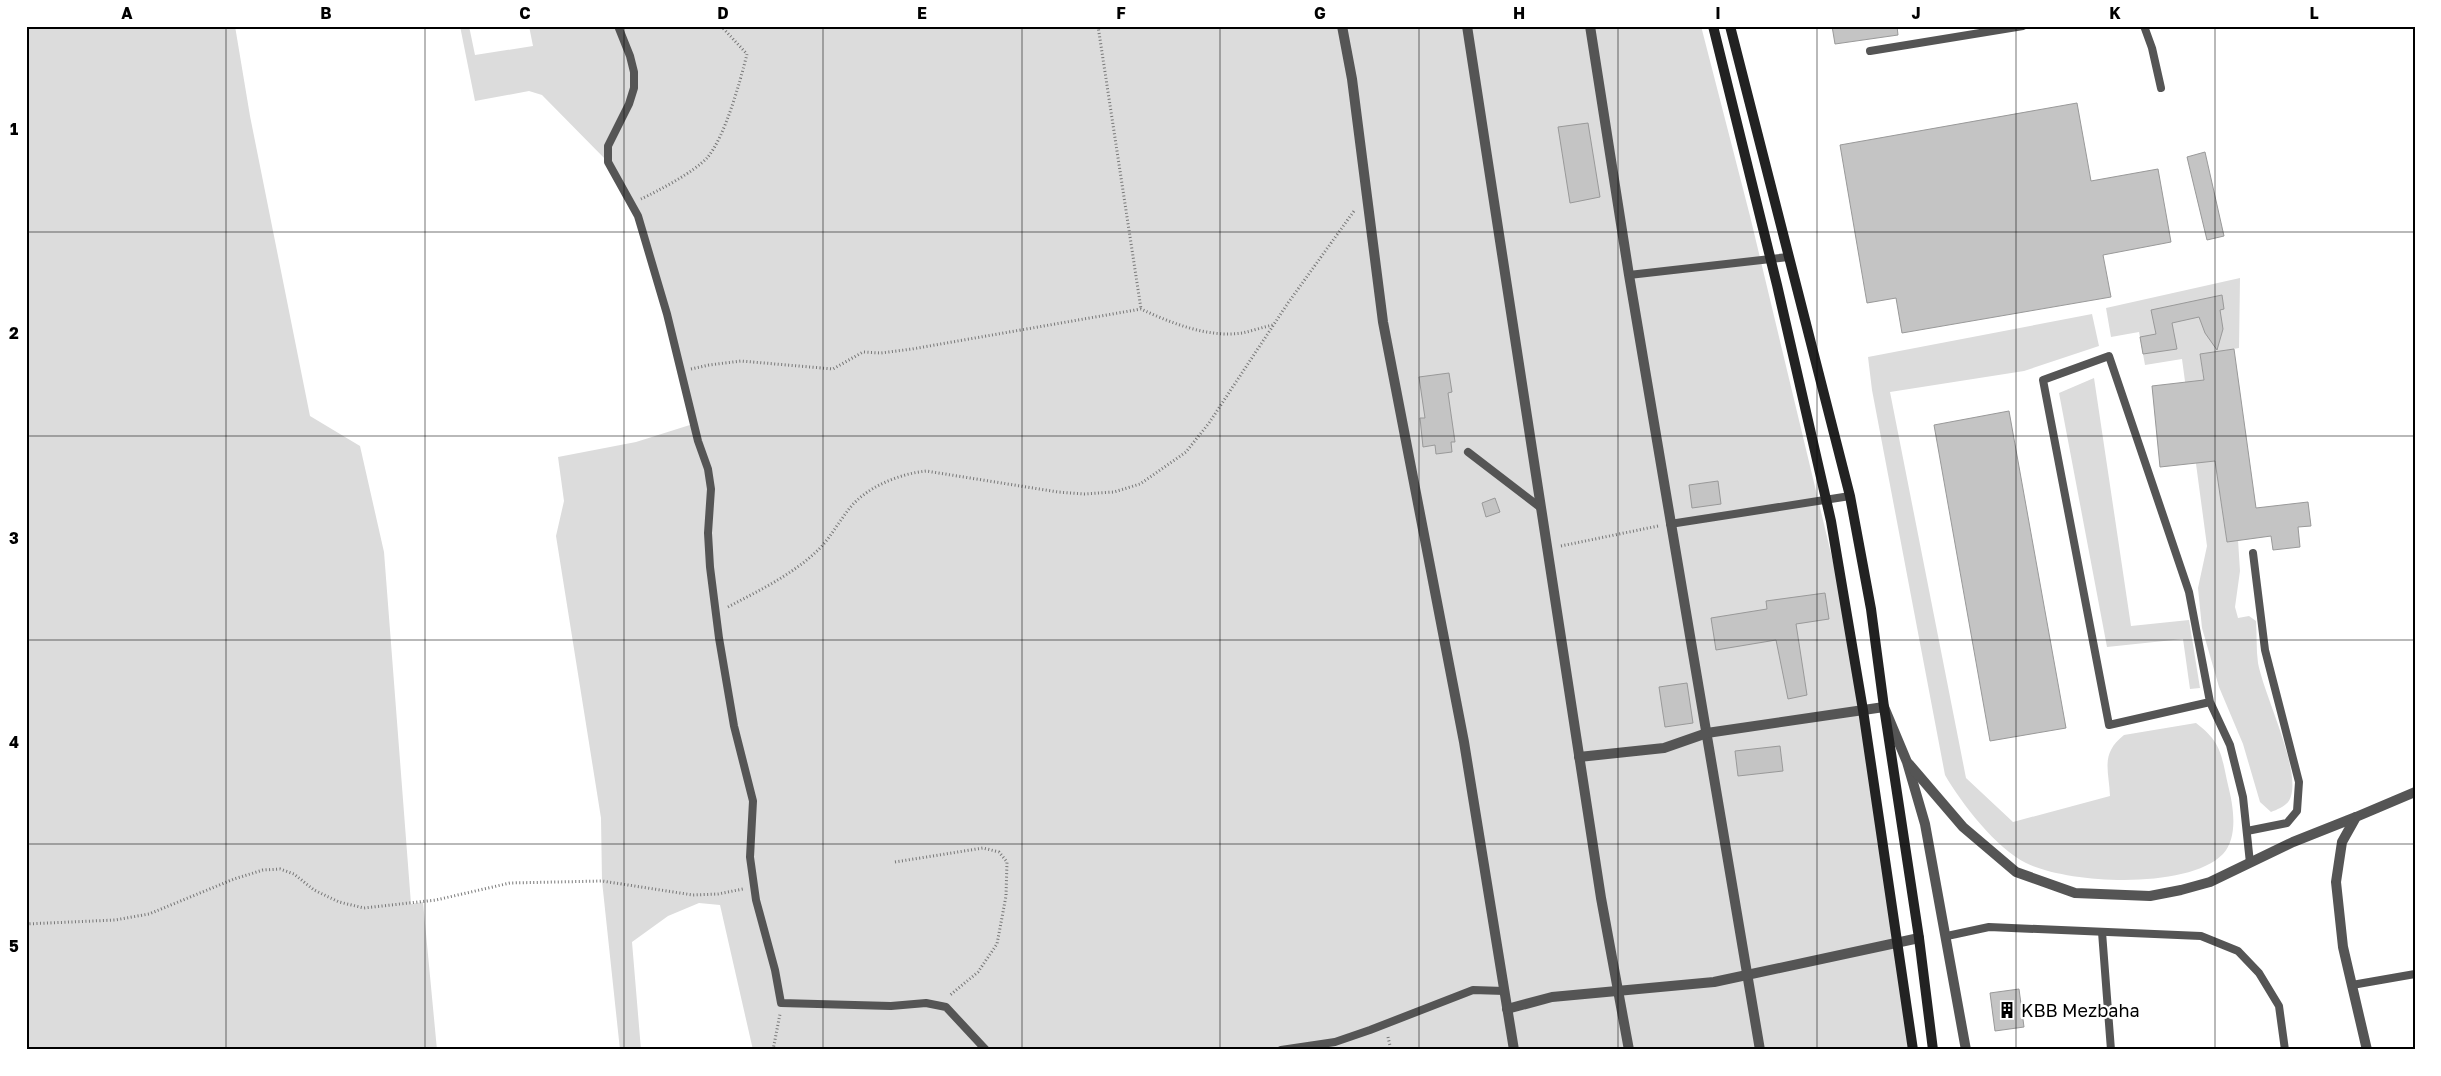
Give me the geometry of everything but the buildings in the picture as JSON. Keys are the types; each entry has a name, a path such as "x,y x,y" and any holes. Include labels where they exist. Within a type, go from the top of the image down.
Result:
{"main road":[{"path":"1713,26 1826,499 1863,710 1913,1050"},
{"path":"1730,26 1850,496 1871,609 1919,938 1933,1050"}],"street":[{"path":"1342,26 1352,79 1383,322 1464,742 1514,1050"},
{"path":"1466,26 1579,757 1629,1050"},
{"path":"1590,26 1670,524 1760,1050"},
{"path":"1579,757 1664,748 1707,733 1884,707 1907,762 1925,824 1947,936 1966,1050"},
{"path":"1907,762 1963,827 2016,872 2075,893 2158,894 2210,882 2293,842 2415,792"},
{"path":"2356,817 2342,842 2336,882 2343,947 2367,1050"},
{"path":"1507,1009 1552,997 1714,982 1919,938"}],"lane":[{"path":"618,26 630,56 634,72 634,88 629,104 608,146 608,162 638,216 650,254 698,441 708,469 711,489 708,533 716,613 734,726 753,801 750,857 754,886 775,970 781,1003 891,1006 926,1003 946,1007 986,1050"},
{"path":"1870,51 2024,26"},
{"path":"2144,26 2152,48 2161,88"},
{"path":"1629,276 1788,257"},
{"path":"2210,702 2108,724 2043,380 2109,356 2189,592 2210,702 2230,745 2243,798 2250,863"},
{"path":"1468,452 1541,508"},
{"path":"1670,524 1850,496"},
{"path":"2247,831 2287,823 2297,811 2299,782 2265,650 2253,553"},
{"path":"1947,936 1989,927 2201,936 2238,951 2259,973 2278,1006 2285,1050"},
{"path":"2102,932 2111,1050"},
{"path":"2352,985 2415,974"},
{"path":"1281,1050 1335,1042 1473,990 1504,991"}],"path":[{"path":"631,204 666,188 706,158 723,129 738,88 747,54 721,26"},
{"path":"1098,26 1140,309"},
{"path":"716,613 789,573 816,552 850,508 863,495 909,473 926,471 1058,492 1084,494 1114,492 1140,484 1186,452 1209,423 1274,324 1349,221 1366,188"},
{"path":"681,372 709,365 742,361 833,369 863,352 881,353 912,349 1140,309 1175,325 1212,332 1241,333 1274,324"},
{"path":"1547,548 1670,524"},
{"path":"895,862 984,848 999,852 1006,862 1006,896 997,944 978,972 957,992 936,1005"},
{"path":"26,924 115,920 149,914 207,889 263,870 280,869 294,874 314,890 331,898 364,908 436,900 510,883 602,881 693,895 718,894 754,886"},
{"path":"773,1050 781,1003"}],"shaded area":[{"path":"26,26 235,26 250,116 310,416 360,446 384,552 411,904 423,902 437,1050 26,1050"},
{"path":"460,26 469,26 475,55 533,46 529,26 1701,26 1750,216 1840,591 1913,1050 753,1050 720,905 699,903 668,916 632,942 641,1050 620,1050 602,881 601,818 556,536 564,501 558,457 636,442 693,424 638,216 608,162 542,95 529,91 475,101"},
{"path":"2240,278 2239,348 2200,355 2227,542 2238,540 2240,571 2235,607 2238,618 2249,616 2256,621 2258,663 2290,767 2292,783 2290,799 2283,806 2271,812 2260,802 2243,744 2219,687 2202,628 2198,588 2207,546 2182,359 2145,365 2139,332 2111,337 2106,308"},
{"path":"2092,314 2099,346 2024,371 1890,392 1966,778 2013,822 2110,796 2109,756 2116,742 2124,735 2196,723 2216,743 2222,757 2233,811 2231,838 2223,854 2206,866 2184,874 2157,878 2128,880 2070,876 2026,863 2003,847 1992,836 1960,799 1945,775 1872,390 1868,357"},
{"path":"2094,378 2131,626 2189,620 2200,688 2190,689 2183,639 2107,647 2059,393"}],"place":[{"name":"KBB Mezbaha","path":"2007,1010"}]}
